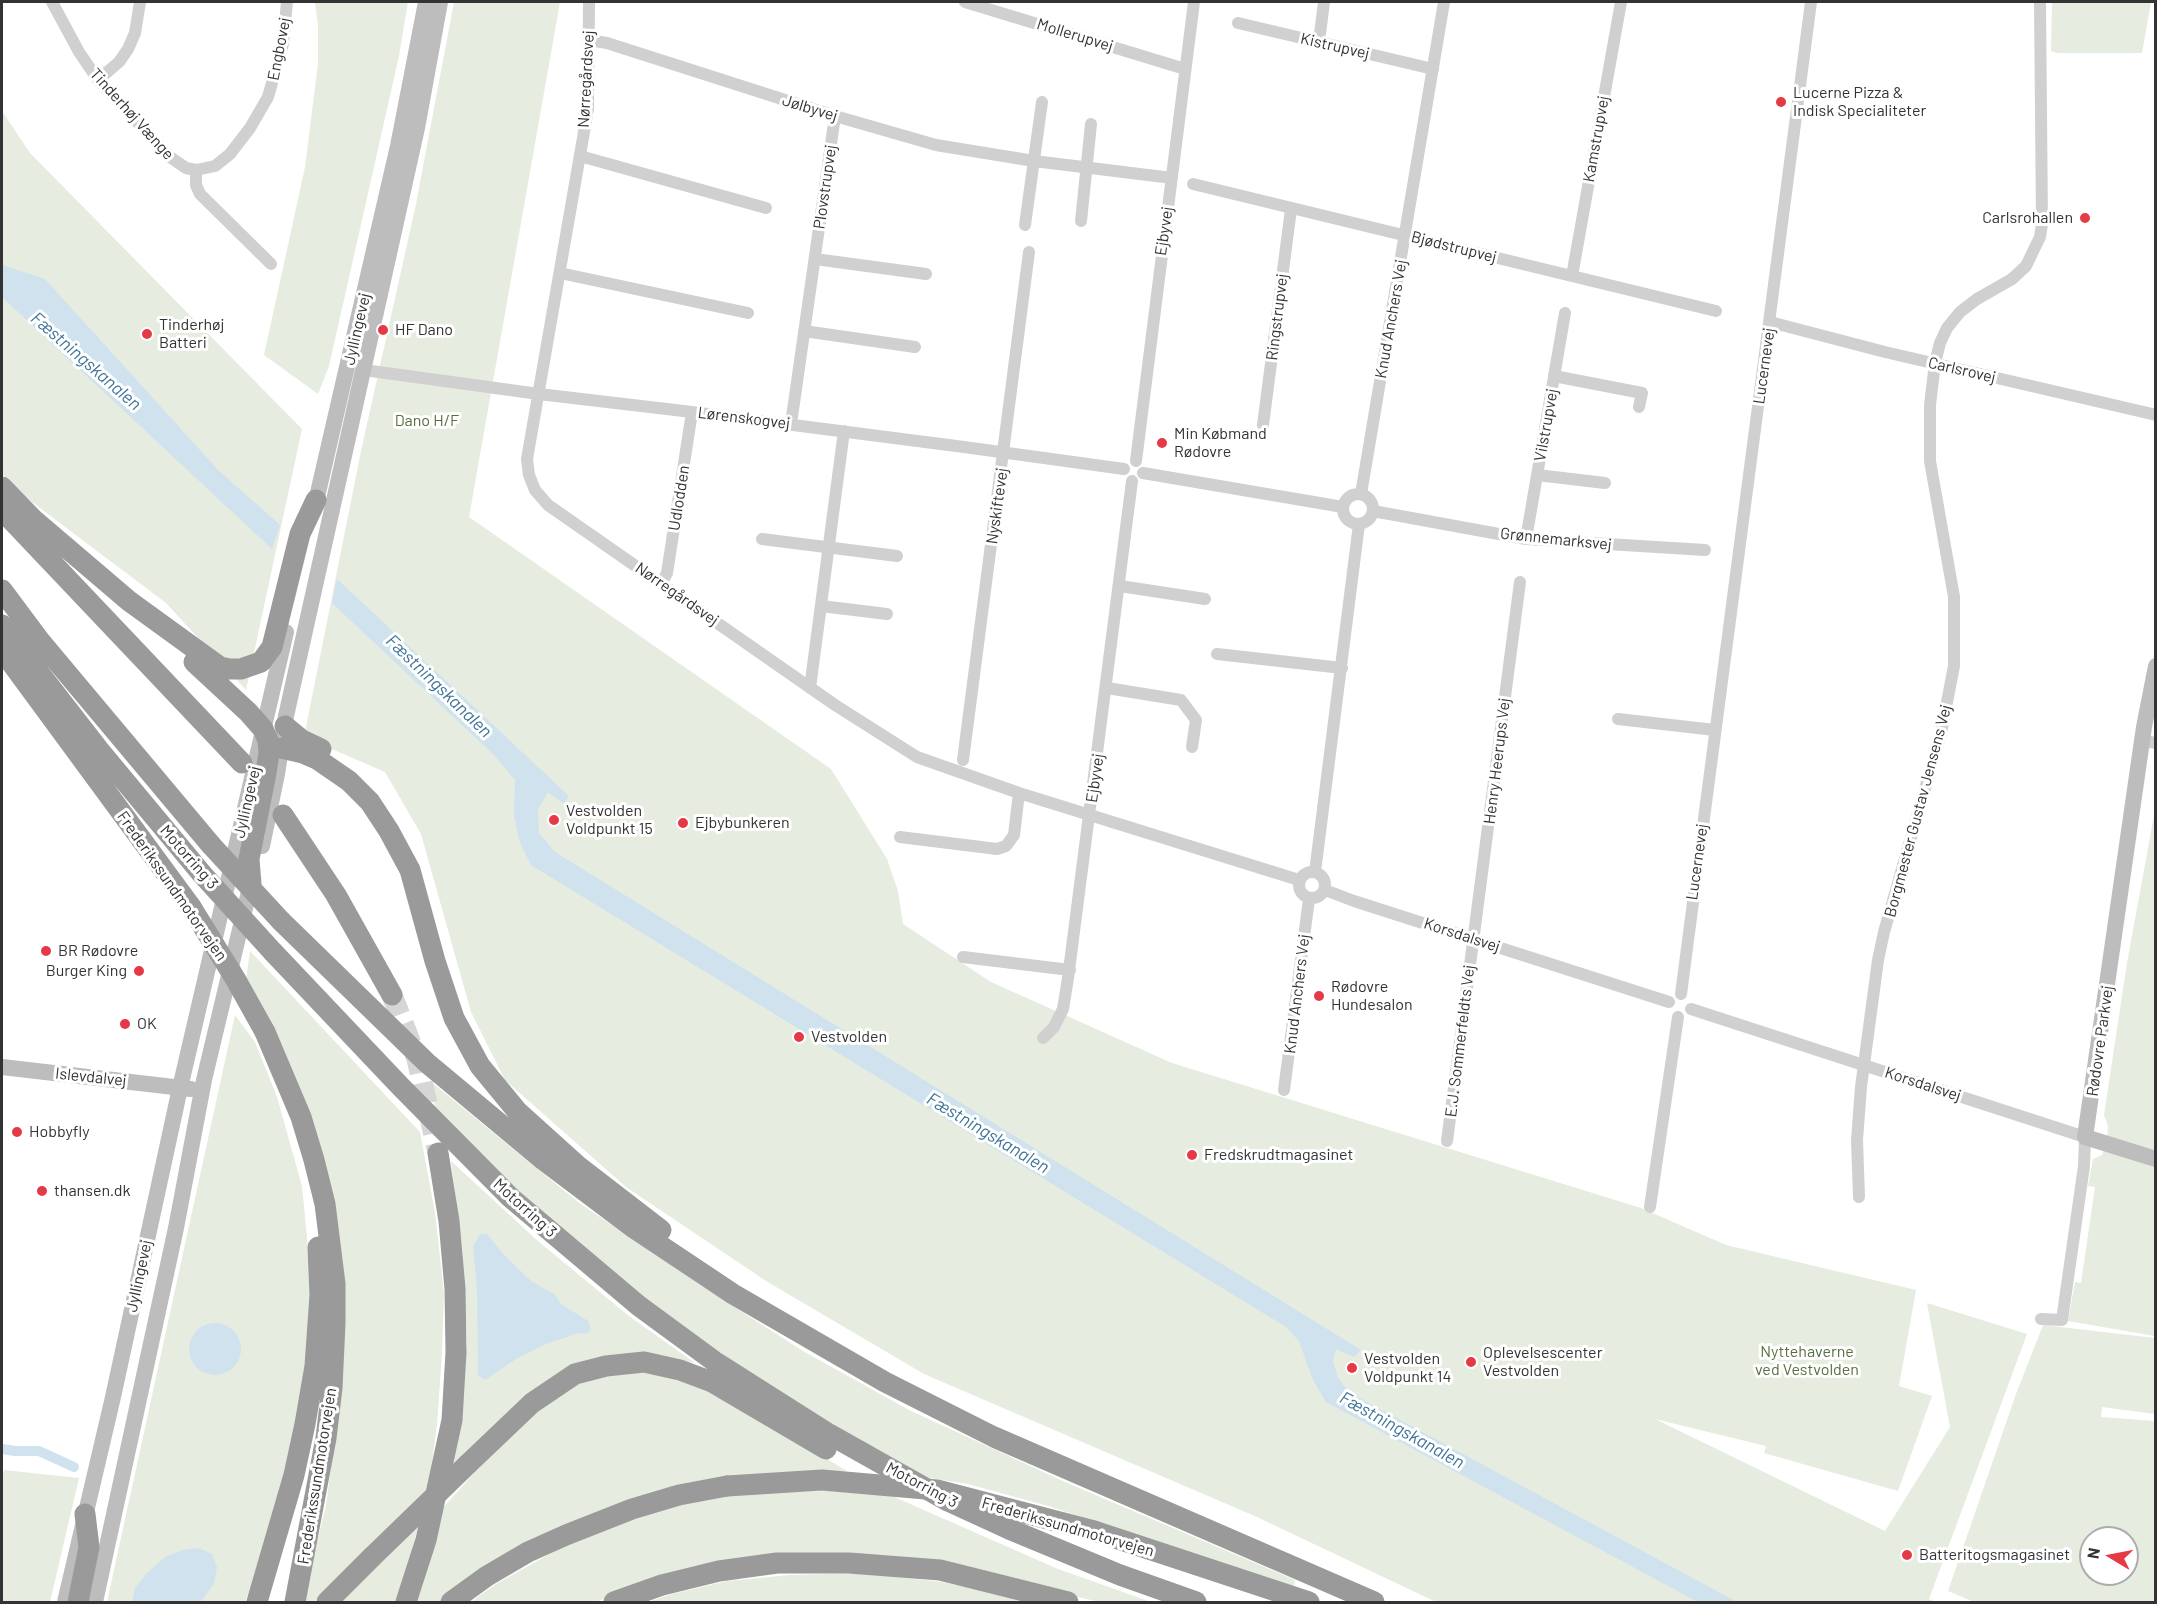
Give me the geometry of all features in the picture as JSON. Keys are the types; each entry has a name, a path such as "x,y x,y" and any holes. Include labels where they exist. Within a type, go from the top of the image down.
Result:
{"highway":[{"path":"2,487 34,520 129,601 248,712 263,729 268,740 262,756 249,859 251,884"},
{"path":"129,601 220,667 241,669 261,662 272,647 300,534 316,500"},
{"path":"2,510 262,756 303,753 317,759 349,781 370,802 410,870 435,962 454,1018 480,1066 517,1111 578,1166 657,1227 734,1294 885,1382 994,1437 1374,1602"},
{"name":"Motorring 3","path":"2,590 40,641 211,845 281,921 427,1063 541,1158 634,1228 734,1294"},
{"name":"Motorring 3","path":"2,625 99,750 202,874 273,952 401,1087 511,1198 639,1306 714,1362 829,1434 929,1490 1009,1529 1120,1575 1196,1602"},
{"name":"Frederikssundmotorvejen","path":"2,650 191,907 265,1032 301,1117 325,1204 335,1284 335,1323 332,1388 326,1438 295,1602"},
{"path":"285,726 302,740 341,760 363,778 378,795 397,824 410,854 410,870"},
{"path":"283,815 336,895 392,995"},
{"path":"257,1602 294,1475 305,1424 315,1366 320,1294 317,1240 309,1185 285,1076"},
{"path":"406,1602 426,1540 452,1420 456,1352 455,1289 449,1221 438,1153"},
{"path":"327,1602 532,1403 575,1374 606,1366 644,1362 680,1370 712,1382 899,1491 1009,1529"},
{"name":"Frederikssundmotorvejen","path":"451,1602 487,1576 537,1548 632,1509 679,1495 727,1486 822,1480 937,1490 1094,1531 1309,1602"},
{"path":"78,1602 89,1546 85,1514"},
{"path":"614,1602 719,1571 777,1563 868,1564 940,1570 1068,1602"}],"street":[{"name":"Tinderhøj Vænge","path":"51,2 98,80 170,157 186,168 196,170"},
{"path":"98,80 119,63 128,49 135,33 140,2"},
{"name":"Engbovej","path":"196,170 215,166 230,154 250,128 268,97 283,44 287,2"},
{"name":"Jyllingevej","path":"263,729 394,168 426,2"},
{"name":"Jyllingevej","path":"65,1602 113,1397 180,1088 262,756 285,726 415,138 440,2"},
{"name":"Nørregårdsvej","path":"589,2 588,109 527,459 529,475 535,490 548,505 810,688 917,757 1089,815"},
{"name":"Mollerupvej","path":"964,2 1185,69"},
{"name":"Ejbyvej","path":"1136,461 1159,263 1194,2"},
{"path":"1319,42 1324,2"},
{"name":"Knud Anchers Vej","path":"1361,494 1444,2"},
{"name":"Kamstrupvej","path":"1572,276 1621,2"},
{"name":"Lucernevej","path":"1681,994 1811,2"},
{"name":"Borgmester Gustav Jensens Vej","path":"1859,1197 1857,1140 1878,960 1936,750 1949,698 1954,666 1954,597 1930,461 1930,405 1935,363 1947,328 1969,305 2012,279 2026,266 2040,237 2042,224 2040,2"},
{"name":"Kistrupvej","path":"1238,23 1433,69"},
{"name":"Jølbyvej","path":"589,40 607,43 835,116 936,145 1034,161 1172,178"},
{"path":"1025,225 1042,102"},
{"name":"Plovstrupvej","path":"791,424 835,116"},
{"path":"1081,221 1091,124"},
{"path":"580,156 766,208"},
{"path":"196,170 196,185 200,194 271,264"},
{"name":"Bjødstrupvej","path":"1193,184 1716,311"},
{"name":"Ringstrupvej","path":"1263,425 1291,209"},
{"name":"Nyskiftevej","path":"963,760 1029,252"},
{"path":"815,259 926,274"},
{"path":"560,273 748,313"},
{"name":"Vilstrupvej","path":"1526,539 1565,313"},
{"name":"Carlsrovej","path":"1770,322 2156,415"},
{"path":"804,331 915,347"},
{"name":"Lørenskogvej","path":"364,370 1004,452 1124,470"},
{"name":"Vilstrupvej","path":"1554,376 1642,393 1639,407"},
{"name":"Udlodden","path":"662,583 667,573 692,412"},
{"path":"810,688 844,431"},
{"path":"1138,477 1141,464 1136,461 1127,464 1124,470 1127,478 1138,477 1248,489 1343,507"},
{"name":"Vilstrupvej","path":"1537,475 1605,483"},
{"name":"Ejbyvej","path":"1043,1038 1054,1027 1063,1009 1070,969 1120,586 1138,477"},
{"path":"1361,494 1370,500 1373,511 1369,520 1354,524 1345,517 1343,507 1349,496 1361,494"},
{"name":"Grønnemarksvej","path":"1373,511 1526,539 1705,550"},
{"path":"1315,872 1359,524"},
{"path":"762,539 897,556"},
{"name":"Henry Heerups Vej","path":"1473,940 1520,582"},
{"path":"1120,586 1205,600"},
{"path":"821,606 887,614"},
{"path":"1217,654 1341,668"},
{"name":"Rødovre Parkvej","path":"2041,1319 2061,1320 2084,1166 2085,1137 2149,742 2156,666"},
{"path":"1107,688 1181,700 1196,720 1192,747"},
{"path":"1618,719 1715,730"},
{"path":"900,837 997,849 1006,846 1014,835 1019,793"},
{"path":"1089,815 1299,880"},
{"path":"1315,872 1324,879 1325,890 1319,897 1309,899 1299,890 1299,880 1306,873 1315,872"},
{"name":"Jyllingevej","path":"95,1602 177,1228 202,1089 251,884"},
{"name":"Korsdalsvej","path":"1325,890 1669,1002"},
{"name":"Knud Anchers Vej","path":"1284,1090 1309,899"},
{"name":"E.J. Sommerfeldts Vej","path":"1447,1142 1473,940"},
{"path":"963,957 1070,969"},
{"path":"1681,994 1688,997 1691,1009 1686,1016 1678,1017 1669,1010 1669,1002 1676,995 1681,994"},
{"name":"Korsdalsvej","path":"1691,1009 2156,1159"},
{"path":"1650,1207 1678,1017"},
{"name":"Islevdalvej","path":"2,1067 202,1089"},
{"path":"163,1291 165,1243 190,1098 180,1088"}],"green space":[{"path":"315,2 408,2 399,56 329,366 318,394 264,355 305,167 318,64 318,25"},
{"name":"Vestvolden","path":"454,2 560,2 469,517 831,769 887,859 898,891 903,924 991,982 1172,1063 1641,1208 1726,1245 1916,1290 1899,1386 1932,1396 1898,1491 1764,1453 1766,1446 1655,1419 1885,1531 1950,1427 1927,1303 2027,1334 1929,1599 1936,1602 1436,1602 1257,1517 924,1374 766,1281 626,1187 505,1080 471,1012 421,834 385,772 304,737 361,451 416,204"},
{"path":"2052,2 2151,2 2142,53 2057,53 2051,51"},
{"path":"2,111 30,153 302,429 246,690 166,603 32,502 2,474"},
{"path":"2155,810 2155,1336 2068,1321 2075,1282 2081,1283 2095,1187 2088,1186 2093,1159 2102,1155 2107,1143 2108,1126 2104,1115 2127,963"},
{"path":"250,951 420,1132 435,1213 444,1293 437,1425 428,1493 314,1602 302,1602 326,1506 339,1405 343,1274 246,980"},
{"path":"235,1015 255,1042 277,1097 302,1186 312,1289 307,1371 291,1454 266,1545 245,1602 107,1602"},
{"path":"430,1081 578,1202 700,1285 803,1351 909,1410 1065,1482 1295,1580 1294,1587 1048,1506 968,1484 916,1476 761,1382 638,1293 519,1191 435,1108"},
{"path":"451,1161 539,1242 629,1316 695,1363 648,1354 612,1357 450,1472 467,1344 462,1247"},
{"path":"2043,1325 2155,1338 2155,1414 2102,1407 2101,1417 2155,1421 2155,1602 1974,1602 1948,1591 2016,1394"},
{"path":"649,1370 706,1387 847,1471 726,1476 473,1575 439,1602 415,1602 439,1512 476,1471 538,1410 581,1380"},
{"path":"4,1470 79,1478 50,1602 2,1602 2,1479"},
{"path":"829,1491 892,1496 1058,1569 1151,1602 1099,1602 942,1564 663,1576 596,1602 471,1602 496,1584 573,1541 630,1517 727,1493"},
{"path":"419,1523 395,1602 337,1602"},
{"path":"860,1573 942,1582 1034,1602 648,1602 727,1581 791,1575"}],"water":[{"name":"Fæstningskanalen","path":"2,265 45,279 219,471 280,525 272,549 2,297"},
{"name":"Fæstningskanalen","path":"337,579 569,796 564,804 548,792 538,809 539,833 555,852 1361,1350 1354,1357 1336,1349 1333,1361 1338,1378 1350,1393 1737,1602 1698,1602 1326,1402 1313,1380 1299,1341 1286,1327 531,865 520,843 514,816 515,780 495,756 332,603"},
{"path":"480,1234 487,1234 504,1255 531,1281 555,1295 561,1304 588,1321 591,1330 585,1334 578,1333 546,1344 516,1359 485,1380 478,1375 477,1288 473,1246"},
{"path":"210,1323 220,1323 229,1327 237,1335 241,1349 237,1363 229,1371 220,1375 210,1375 201,1371 193,1363 189,1354 189,1344 193,1335 201,1327"},
{"path":"199,1548 212,1554 217,1567 214,1584 201,1601 132,1602 135,1588 147,1573 165,1557 183,1550"}],"waterway":[{"path":"2,1449 39,1451 74,1467"}],"tunnel":[{"path":"392,995 417,1059 438,1153"}],"place":[{"name":"Lucerne Pizza & Indisk Specialiteter","path":"1781,102"},
{"name":"Carlsrohallen","path":"2085,218"},
{"name":"HF Dano","path":"383,330"},
{"name":"Tinderhøj Batteri","path":"147,334"},
{"name":"Min Købmand Rødovre","path":"1162,443"},
{"name":"Vestvolden Voldpunkt 15","path":"554,820"},
{"name":"Ejbybunkeren","path":"683,823"},
{"name":"BR Rødovre","path":"46,951"},
{"name":"Burger King","path":"139,971"},
{"name":"Rødovre Hundesalon","path":"1319,996"},
{"name":"OK","path":"125,1024"},
{"name":"Vestvolden","path":"799,1037"},
{"name":"Hobbyfly","path":"17,1132"},
{"name":"Fredskrudtmagasinet","path":"1192,1155"},
{"name":"thansen.dk","path":"42,1191"},
{"name":"Oplevelsescenter Vestvolden","path":"1471,1362"},
{"name":"Vestvolden Voldpunkt 14","path":"1352,1368"},
{"name":"Batteritogsmagasinet","path":"1907,1555"}],"park label":[{"name":"Dano H/F","path":"427,421"},
{"name":"Nyttehaverne ved Vestvolden","path":"1807,1361"}]}
